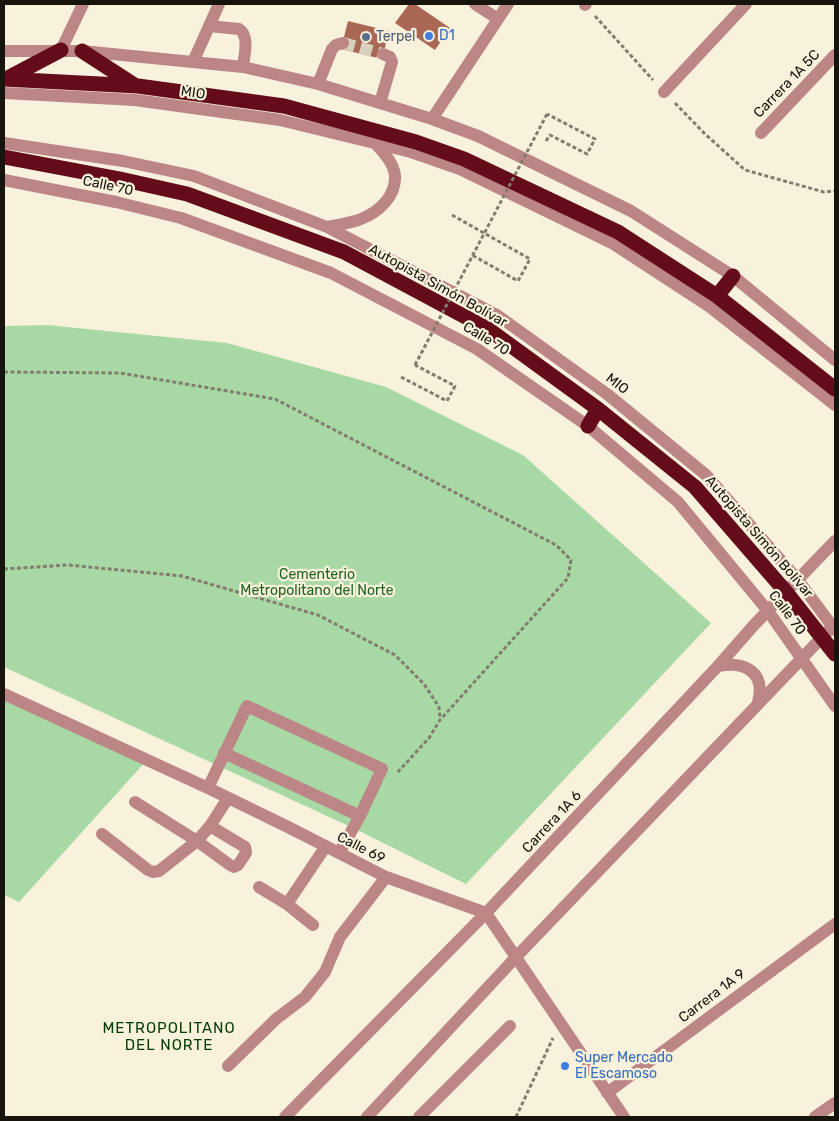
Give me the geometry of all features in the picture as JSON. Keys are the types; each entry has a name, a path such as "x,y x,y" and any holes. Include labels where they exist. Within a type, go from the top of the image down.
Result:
{"highway":[{"path":"4,84 61,50"},
{"path":"82,51 138,86"},
{"path":"4,84 138,86 284,106 416,142 464,159 618,232 717,296 835,390"},
{"name":"Autopista Simón Bolívar","path":"4,157 187,194 344,252 488,329 598,409 695,487 786,592 831,629 835,654"},
{"path":"717,296 733,276"},
{"path":"588,426 598,409"}],"street":[{"path":"61,50 83,4"},
{"path":"193,62 218,4"},
{"path":"475,4 498,19"},
{"path":"432,119 508,4"},
{"path":"664,92 746,4"},
{"path":"209,26 243,31 245,39 243,67"},
{"path":"318,84 332,49 336,45 343,43"},
{"path":"4,50 82,51 243,67 318,84 432,119 478,136 631,211 733,276 835,360"},
{"path":"380,103 392,62 390,57 383,54"},
{"name":"Carrera 1A 5C","path":"761,133 835,55"},
{"name":"MIO","path":"4,84 280,120 411,152 460,169 612,243 710,307 835,405"},
{"name":"MIO","path":"4,143 123,162 194,176 327,227 497,315 607,394 706,475 798,580 831,629"},
{"path":"327,227 362,219 386,204 395,175 387,156 375,143"},
{"name":"Calle 70","path":"4,180 116,202 181,218 331,273 477,348 588,426 678,502 768,611 835,706"},
{"name":"Carrera 1A 6","path":"285,1117 486,913 835,541"},
{"path":"367,1117 758,702 831,629"},
{"path":"718,666 738,664 752,672 758,678 760,686 761,694 758,702"},
{"name":"Calle 69","path":"4,694 208,788 326,846 382,881 486,913"},
{"path":"208,788 247,706 382,769 360,816 339,853"},
{"path":"224,753 360,816"},
{"path":"102,834 148,870 153,872 159,871 197,841 210,826 228,798"},
{"path":"136,802 197,841 230,865 234,867 238,865 246,854 245,847 210,826"},
{"path":"287,904 326,846"},
{"path":"228,1066 276,1019 305,997 325,972 340,937 382,881"},
{"path":"259,887 287,904 314,925"},
{"path":"486,913 517,956 624,1117"},
{"name":"Carrera 1A 9","path":"607,1093 835,924"},
{"path":"418,1117 510,1026"},
{"path":"814,1117 835,1102"}],"path":[{"path":"585,4 664,92 705,134 745,170 824,192 835,191"},
{"path":"401,377 447,401 456,386 415,365 547,114 595,139 586,154 550,135 546,141"},
{"path":"452,215 530,259 518,281 472,255"},
{"path":"4,372 120,374 275,399 556,545 571,560 568,578 440,720 438,707 424,684 395,655 318,615 182,576 68,565 4,569"},
{"path":"516,1117 553,1039"}],"green space":[{"name":"Cementerio Metropolitano del Norte","path":"47,325 227,343 386,387 523,455 711,623 466,884 353,828 4,667 4,326"},
{"path":"4,694 147,760 19,902 4,895"}],"building":[{"path":"409,4 415,4 450,28 435,50 395,23"},
{"name":"Terpel","path":"348,21 389,31 382,59 341,49"}],"tunnel":[{"path":"343,43 383,54"}],"place":[{"name":"D1","path":"429,36"},
{"name":"Terpel","path":"366,37"},
{"name":"Super Mercado El Escamoso","path":"565,1066"}],"district":[{"name":"METROPOLITANO DEL NORTE","path":"169,1038"}]}
